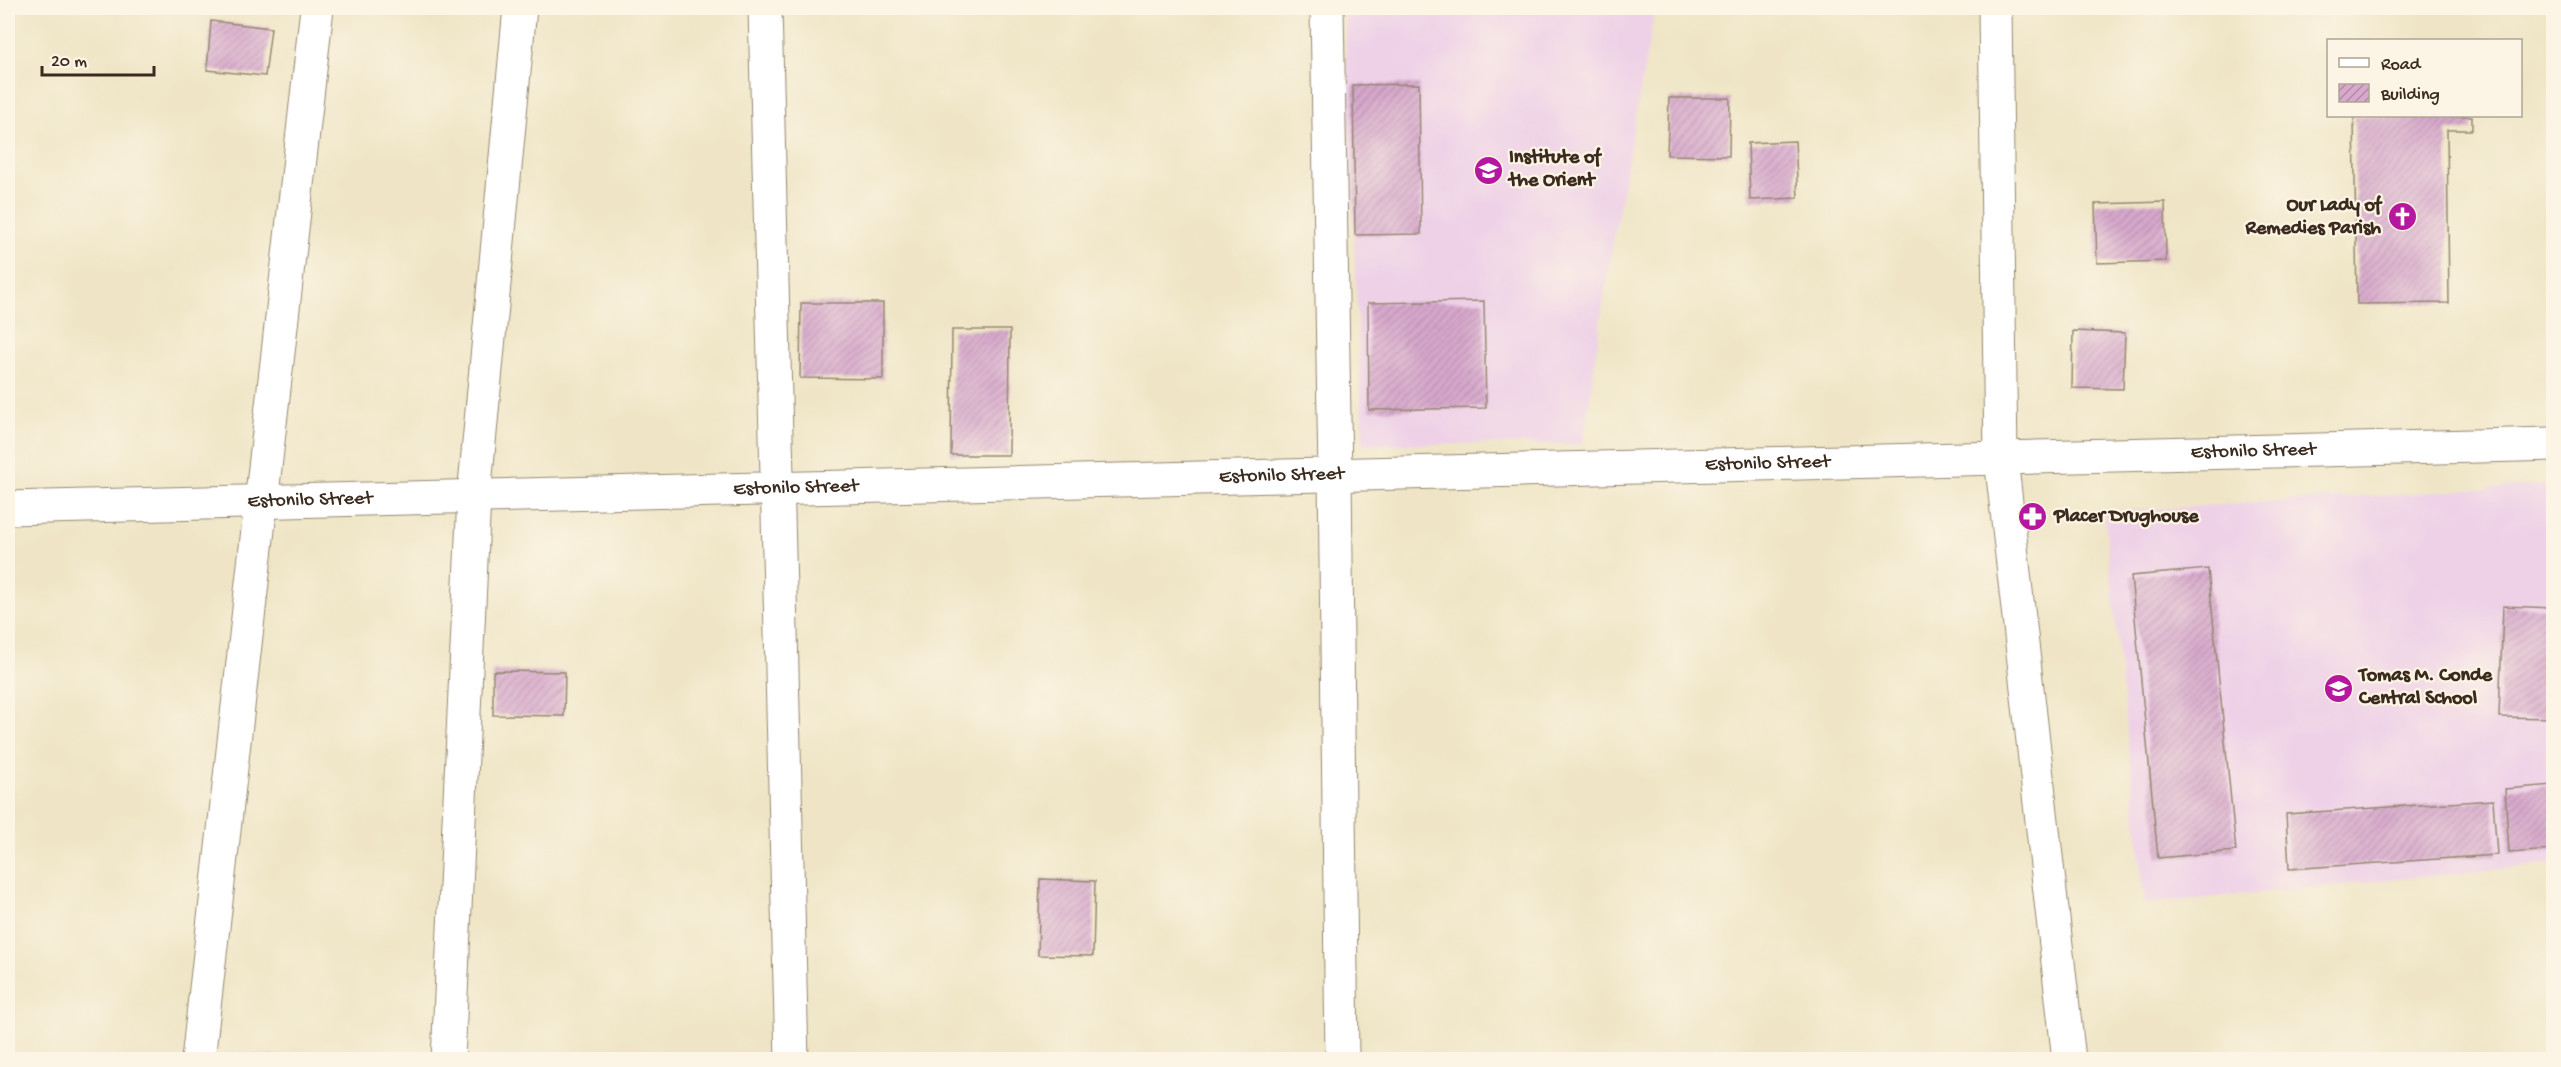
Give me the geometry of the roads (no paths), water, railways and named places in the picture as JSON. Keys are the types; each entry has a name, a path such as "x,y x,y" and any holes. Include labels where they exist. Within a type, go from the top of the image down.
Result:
{"street":[{"path":"198,1059 317,8"},
{"path":"448,1059 474,496 520,8"},
{"path":"765,8 792,1059"},
{"path":"1327,8 1342,1059"},
{"path":"1995,8 2001,458 2069,1059"},
{"name":"Estonilo Street","path":"8,508 2553,444"}],"place":[{"name":"Institute of the Orient","path":"1488,170"},
{"name":"Our Lady of Remedies Parish","path":"2402,217"},
{"name":"Placer Drughouse","path":"2033,517"},
{"name":"Tomas M. Conde Central School","path":"2338,688"}]}
